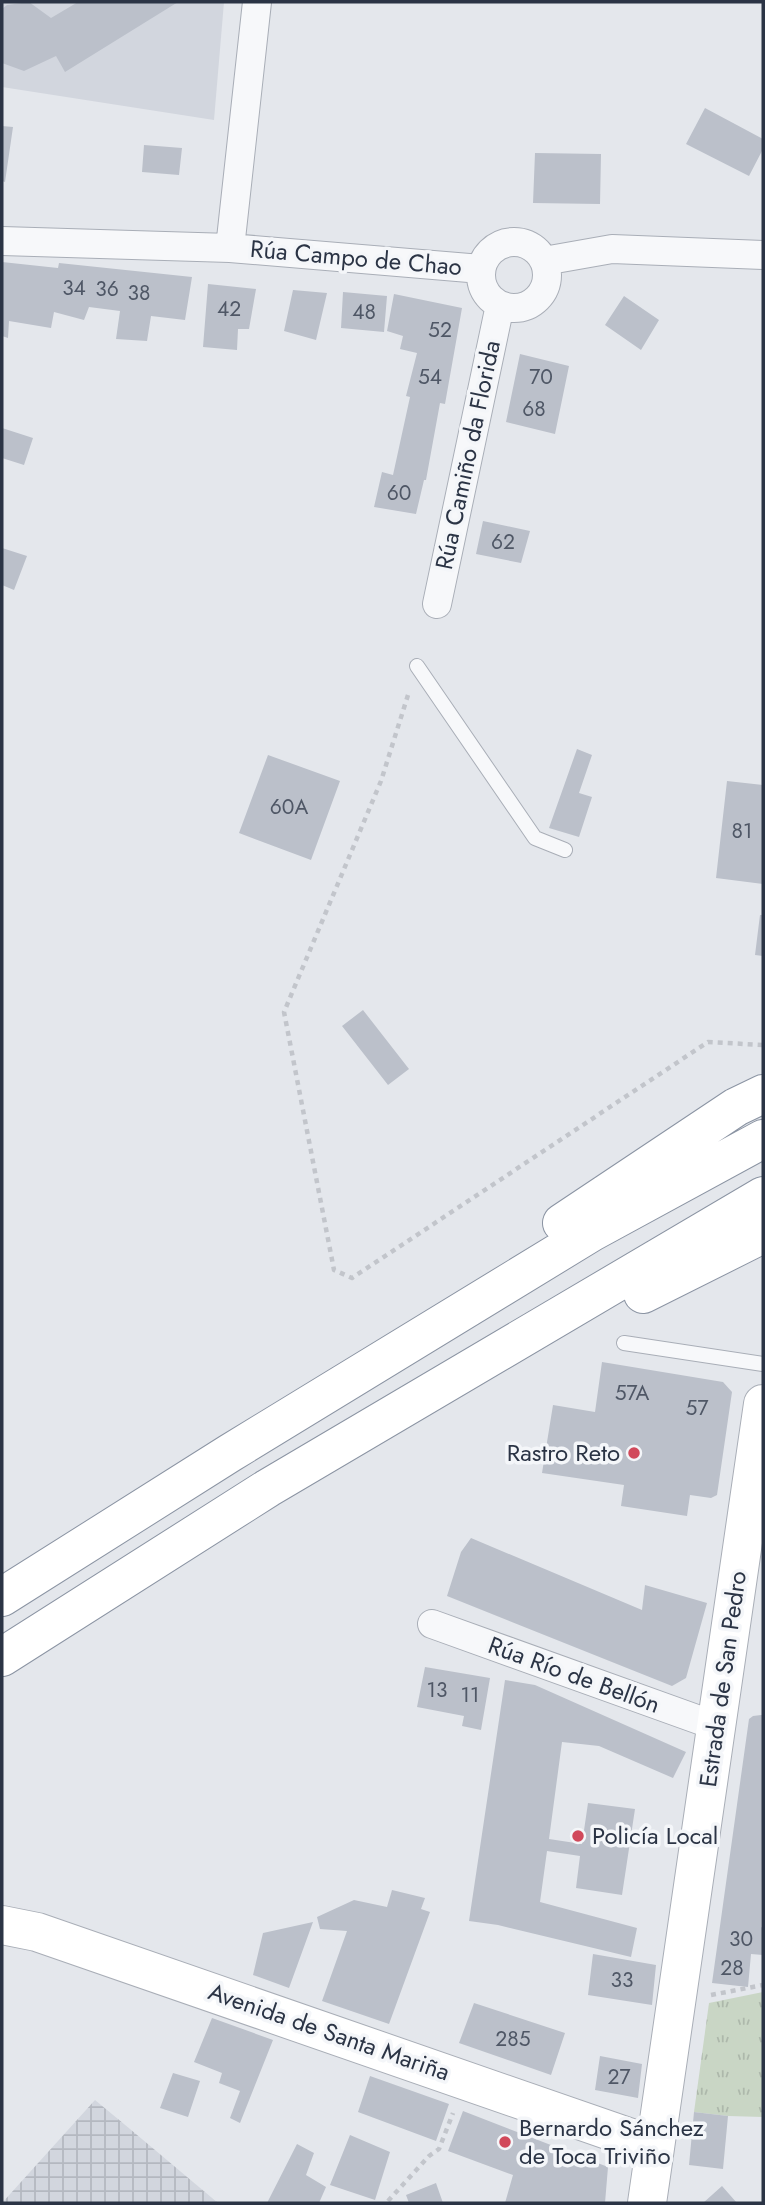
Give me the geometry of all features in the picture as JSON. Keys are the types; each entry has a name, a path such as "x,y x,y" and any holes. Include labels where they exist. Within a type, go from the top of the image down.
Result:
{"main road":[{"path":"230,1453 321,1376 556,1227 736,1107 763,1094"},
{"path":"2,1597 230,1453 592,1232 763,1139"},
{"path":"2,1657 268,1488 763,1196"},
{"path":"268,1488 374,1441 623,1304 763,1234"},
{"name":"Estrada de San Pedro","path":"647,2203 763,1404"},
{"name":"Avenida de Santa Mariña","path":"2,1925 37,1932 654,2146"}],"street":[{"name":"Rúa Campo de Chao","path":"230,248 257,2"},
{"name":"Rúa Campo de Chao","path":"2,241 230,248 481,270"},
{"path":"509,243 520,243 530,246 544,261 547,281 538,298 521,308 500,306 484,291 481,270 491,251 509,243"},
{"path":"544,261 612,249 763,255"},
{"name":"Rúa Camiño da Florida","path":"437,604 500,306"},
{"name":"Rúa Río de Bellón","path":"432,1624 716,1726"}],"lane":[{"path":"417,666 534,838 565,850"},
{"path":"624,1343 763,1364"}],"path":[{"path":"417,666 381,781 284,1012 334,1270 352,1278 708,1042 763,1045"},
{"path":"676,2001 763,1985"},
{"path":"388,2200 429,2155 439,2149 466,2080"}],"shaded area":[{"path":"2,2 224,2 214,120 2,87"},
{"path":"95,2100 130,2129 218,2203 2,2203"}],"green space":[{"path":"763,1992 763,2117 694,2112 709,2003"}],"building":[{"path":"29,2 51,18 78,2 178,2 65,72 56,56 24,71 2,63 2,9 7,5"},
{"path":"705,108 763,139 763,149 749,176 686,144"},
{"path":"2,126 13,127 5,182 2,181"},
{"path":"144,145 182,148 179,175 142,172"},
{"path":"535,153 601,154 600,204 533,203"},
{"path":"2,262 58,268 59,263 192,277 185,320 151,316 147,341 116,339 120,311 89,307 84,320 54,312 51,328 9,321 8,338 2,336"},
{"path":"208,284 256,289 249,329 238,329 237,350 203,347"},
{"path":"293,290 327,293 316,340 284,331"},
{"path":"343,292 387,296 384,332 341,328"},
{"path":"394,294 462,308 445,404 440,403 426,480 416,514 374,507 382,472 393,475 410,397 406,396 417,353 400,349 403,336 387,331"},
{"path":"624,296 659,320 641,350 605,325"},
{"path":"520,354 569,366 555,434 506,422"},
{"path":"2,428 33,438 24,465 2,458"},
{"path":"483,521 530,531 521,563 476,554"},
{"path":"2,548 27,556 14,590 2,585"},
{"path":"577,749 592,755 579,793 592,797 579,837 549,828"},
{"path":"268,755 340,781 311,860 239,833"},
{"path":"727,781 763,785 763,884 716,878"},
{"path":"760,915 763,915 763,956 755,955"},
{"path":"363,1010 409,1069 388,1085 342,1026"},
{"path":"602,1362 723,1382 732,1392 717,1495 711,1498 690,1495 687,1516 621,1506 624,1485 542,1473 553,1405 595,1412"},
{"path":"471,1538 642,1610 645,1585 707,1603 686,1678 672,1686 447,1596 461,1552"},
{"path":"425,1667 490,1678 481,1730 462,1726 464,1716 417,1707"},
{"path":"505,1680 535,1685 686,1752 673,1778 599,1746 562,1742 549,1839 582,1844 588,1803 635,1809 622,1895 576,1888 580,1856 547,1851 540,1902 637,1928 631,1957 498,1925 469,1921"},
{"path":"763,1715 763,1955 751,1954 748,1987 712,1983 749,1719"},
{"path":"392,1890 425,1898 421,1909 430,1912 389,2024 322,2001 347,1931 320,1929 317,1917 354,1900 387,1907"},
{"path":"313,1922 289,1988 253,1975 263,1933"},
{"path":"593,1954 656,1965 652,2005 588,1995"},
{"path":"474,2003 565,2033 551,2075 459,2043"},
{"path":"212,2018 273,2040 240,2123 230,2118 240,2091 219,2083 222,2073 194,2062"},
{"path":"600,2056 642,2064 638,2098 595,2090"},
{"path":"173,2073 200,2081 188,2117 160,2108"},
{"path":"370,2076 449,2104 436,2141 358,2112"},
{"path":"463,2111 608,2167 605,2203 505,2203 513,2175 448,2151"},
{"path":"694,2112 728,2116 723,2169 689,2165"},
{"path":"350,2135 390,2152 375,2200 330,2185"},
{"path":"297,2144 314,2153 306,2175 326,2187 319,2203 267,2203"},
{"path":"436,2183 443,2203 409,2203 406,2195"},
{"path":"722,2186 737,2203 703,2203"}],"place":[{"name":"Rastro Reto","path":"634,1453"},
{"name":"Policía Local","path":"578,1836"},
{"name":"Bernardo Sánchez de Toca Triviño","path":"505,2142"}]}
